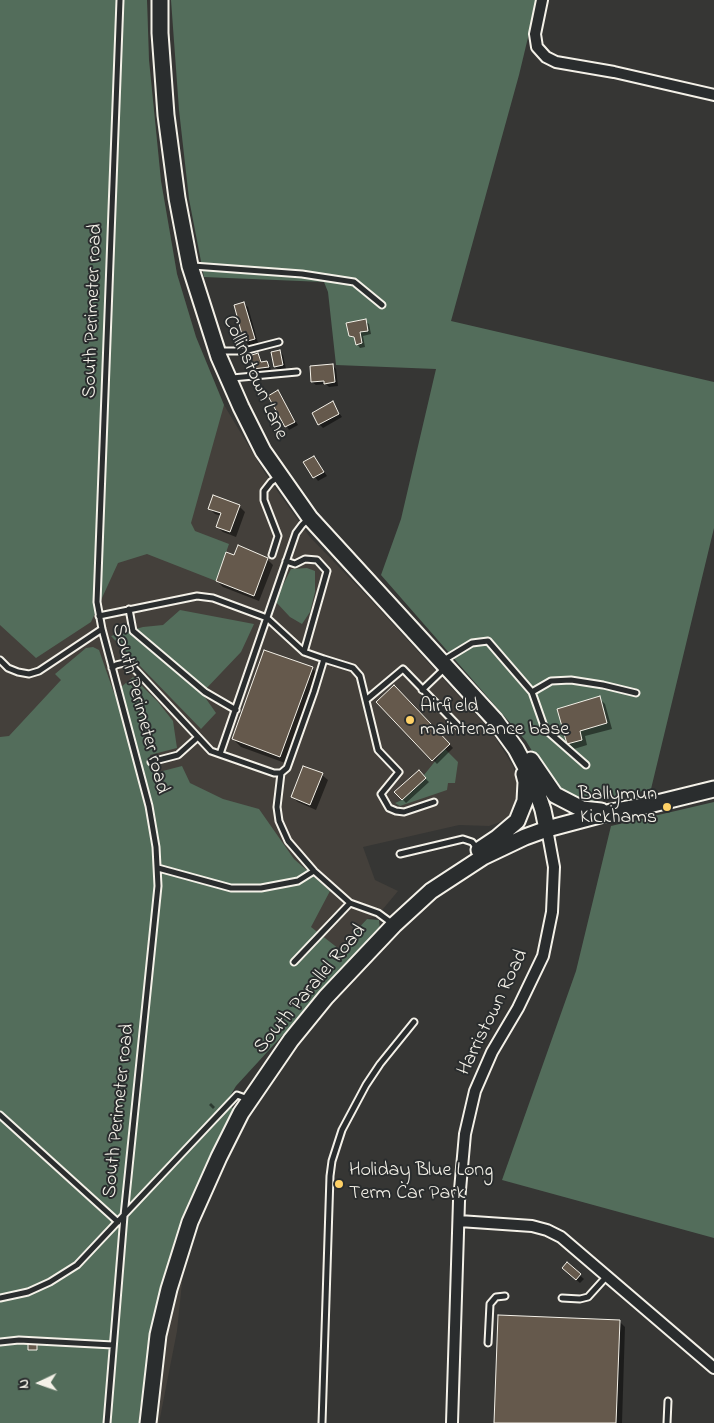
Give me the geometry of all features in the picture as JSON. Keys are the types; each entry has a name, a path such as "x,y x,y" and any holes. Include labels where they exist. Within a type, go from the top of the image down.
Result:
{"main road":[{"name":"Collinstown Lane","path":"160,0 160,32 166,115 177,198 190,266 217,351 241,407 263,451 310,518 495,720 516,748 534,783 548,829"},
{"path":"516,748 531,760 555,796 582,809 610,812 714,790"},
{"path":"449,879 472,855 497,838 517,820 525,801 526,782 516,748"},
{"name":"South Parallel Road","path":"148,1423 158,1335 168,1289 190,1222 219,1157 241,1114 291,1040 320,1004 394,925 431,891 483,857 525,837 610,812"}],"street":[{"path":"542,0 535,34 538,47 546,57 556,62 614,72 714,95"},
{"name":"Harristown Road","path":"452,1423 459,1221 465,1134 475,1091 492,1052 518,1008 543,956 552,912 554,867 548,829"},
{"path":"459,1221 526,1226 547,1230 566,1240 714,1368"}],"lane":[{"name":"South Perimeter road","path":"107,1423 124,1216 158,886 158,868 149,806 102,629 97,602 120,0"},
{"path":"190,266 302,274 354,282 382,305"},
{"path":"217,351 244,352 279,342"},
{"path":"229,379 297,372"},
{"path":"272,556 278,536 264,500 264,491 271,482 280,476"},
{"path":"220,754 296,533 302,524 310,518"},
{"path":"286,561 296,564 305,559 318,560 327,571 304,652"},
{"path":"99,616 197,596 212,598 267,618 304,652 353,668 360,676 378,750 399,772 381,794 389,808 404,812 434,802"},
{"path":"129,609 133,631 205,692 236,710"},
{"path":"0,660 8,668 18,672 29,674 39,671 102,629"},
{"path":"422,690 444,664 472,643 488,640 532,692 545,730 586,766"},
{"path":"112,668 128,662 211,751 274,773 281,773 287,768 324,659"},
{"path":"366,700 403,669 461,729"},
{"path":"532,692 551,681 571,680 636,693"},
{"path":"151,762 178,756 198,737"},
{"path":"281,773 277,807 279,821 288,841 314,871 350,904 378,913 394,925"},
{"path":"400,854 463,839 472,842 480,850"},
{"path":"158,868 231,888 261,888 298,881 314,871"},
{"path":"294,962 350,904"},
{"path":"322,1423 332,1161 342,1130 366,1086 380,1064 414,1022"},
{"path":"0,1298 28,1292 50,1282 77,1265 236,1095 250,1100"},
{"path":"0,1115 118,1222"},
{"path":"562,1298 580,1299 588,1297 608,1276"},
{"path":"488,1343 490,1304 496,1297 505,1296"},
{"path":"0,1342 19,1340 113,1345"},
{"path":"667,1423 668,1401"}],"shaded area":[{"path":"0,0 147,0 149,60 161,181 177,274 196,337 224,405 266,475 309,536 491,731 513,766 517,780 518,796 512,813 503,821 489,826 459,825 363,847 375,880 398,891 383,909 374,917 367,919 248,1046 225,1101 233,1109 193,1176 177,1331 159,1423 0,1423"}],"green space":[{"path":"0,0 147,0 149,60 161,181 177,274 196,337 224,405 191,523 195,531 229,544 216,581 147,554 118,563 91,622 36,658 0,625"},
{"path":"171,0 537,0 519,75 451,321 714,382 714,528 651,789 593,802 578,803 559,795 526,741 381,575 401,519 436,369 336,365 328,292 324,282 204,277 189,199 179,110"},
{"path":"307,568 315,571 315,592 310,612 302,624 290,617 275,601 291,569"},
{"path":"180,610 254,624 241,652 202,693 216,713 201,729 111,636 143,627 163,625"},
{"path":"93,647 99,650 114,693 133,677 158,702 173,721 177,748 150,755 155,773 182,766 190,783 223,799 259,809 294,859 330,891 311,927 339,949 367,919 379,920 380,929 236,1086 227,1101 233,1109 191,1198 156,1312 139,1423 0,1423 0,737 9,736 61,680 55,674 86,648"},
{"path":"445,749 458,762 455,783 448,783 447,790 400,806 395,803 402,800 426,778 424,775"},
{"path":"714,802 714,1238 502,1180 576,971 611,826"}],"building":[{"path":"244,302 255,339 244,342 234,305"},
{"path":"366,319 368,331 360,332 362,343 356,345 354,337 349,336 346,323"},
{"path":"280,350 283,365 274,367 271,352"},
{"path":"258,353 261,362 267,361 269,367 253,369 249,356"},
{"path":"333,364 335,382 324,384 324,381 311,382 310,366"},
{"path":"278,390 295,422 285,427 268,396"},
{"path":"333,401 339,414 318,425 312,413"},
{"path":"314,456 324,472 313,478 303,462"},
{"path":"213,495 240,505 230,532 216,527 221,513 208,509"},
{"path":"238,545 268,558 254,596 216,581 226,552 234,555"},
{"path":"264,650 313,667 280,757 232,739"},
{"name":"Airfield maintenance base","path":"394,685 450,744 432,761 376,702"},
{"path":"600,696 607,723 580,731 582,740 567,744 557,709"},
{"path":"303,766 323,773 310,805 291,797"},
{"path":"419,770 426,778 402,800 394,792"},
{"path":"567,1262 581,1274 576,1280 562,1268"},
{"path":"498,1315 620,1320 616,1423 494,1423"},
{"path":"28,1344 37,1344 37,1350 28,1350"}],"place":[{"name":"Airfield maintenance base","path":"410,720"},
{"name":"Ballymun Kickhams","path":"667,807"},
{"name":"Holiday Blue Long Term Car Park","path":"339,1184"}]}
